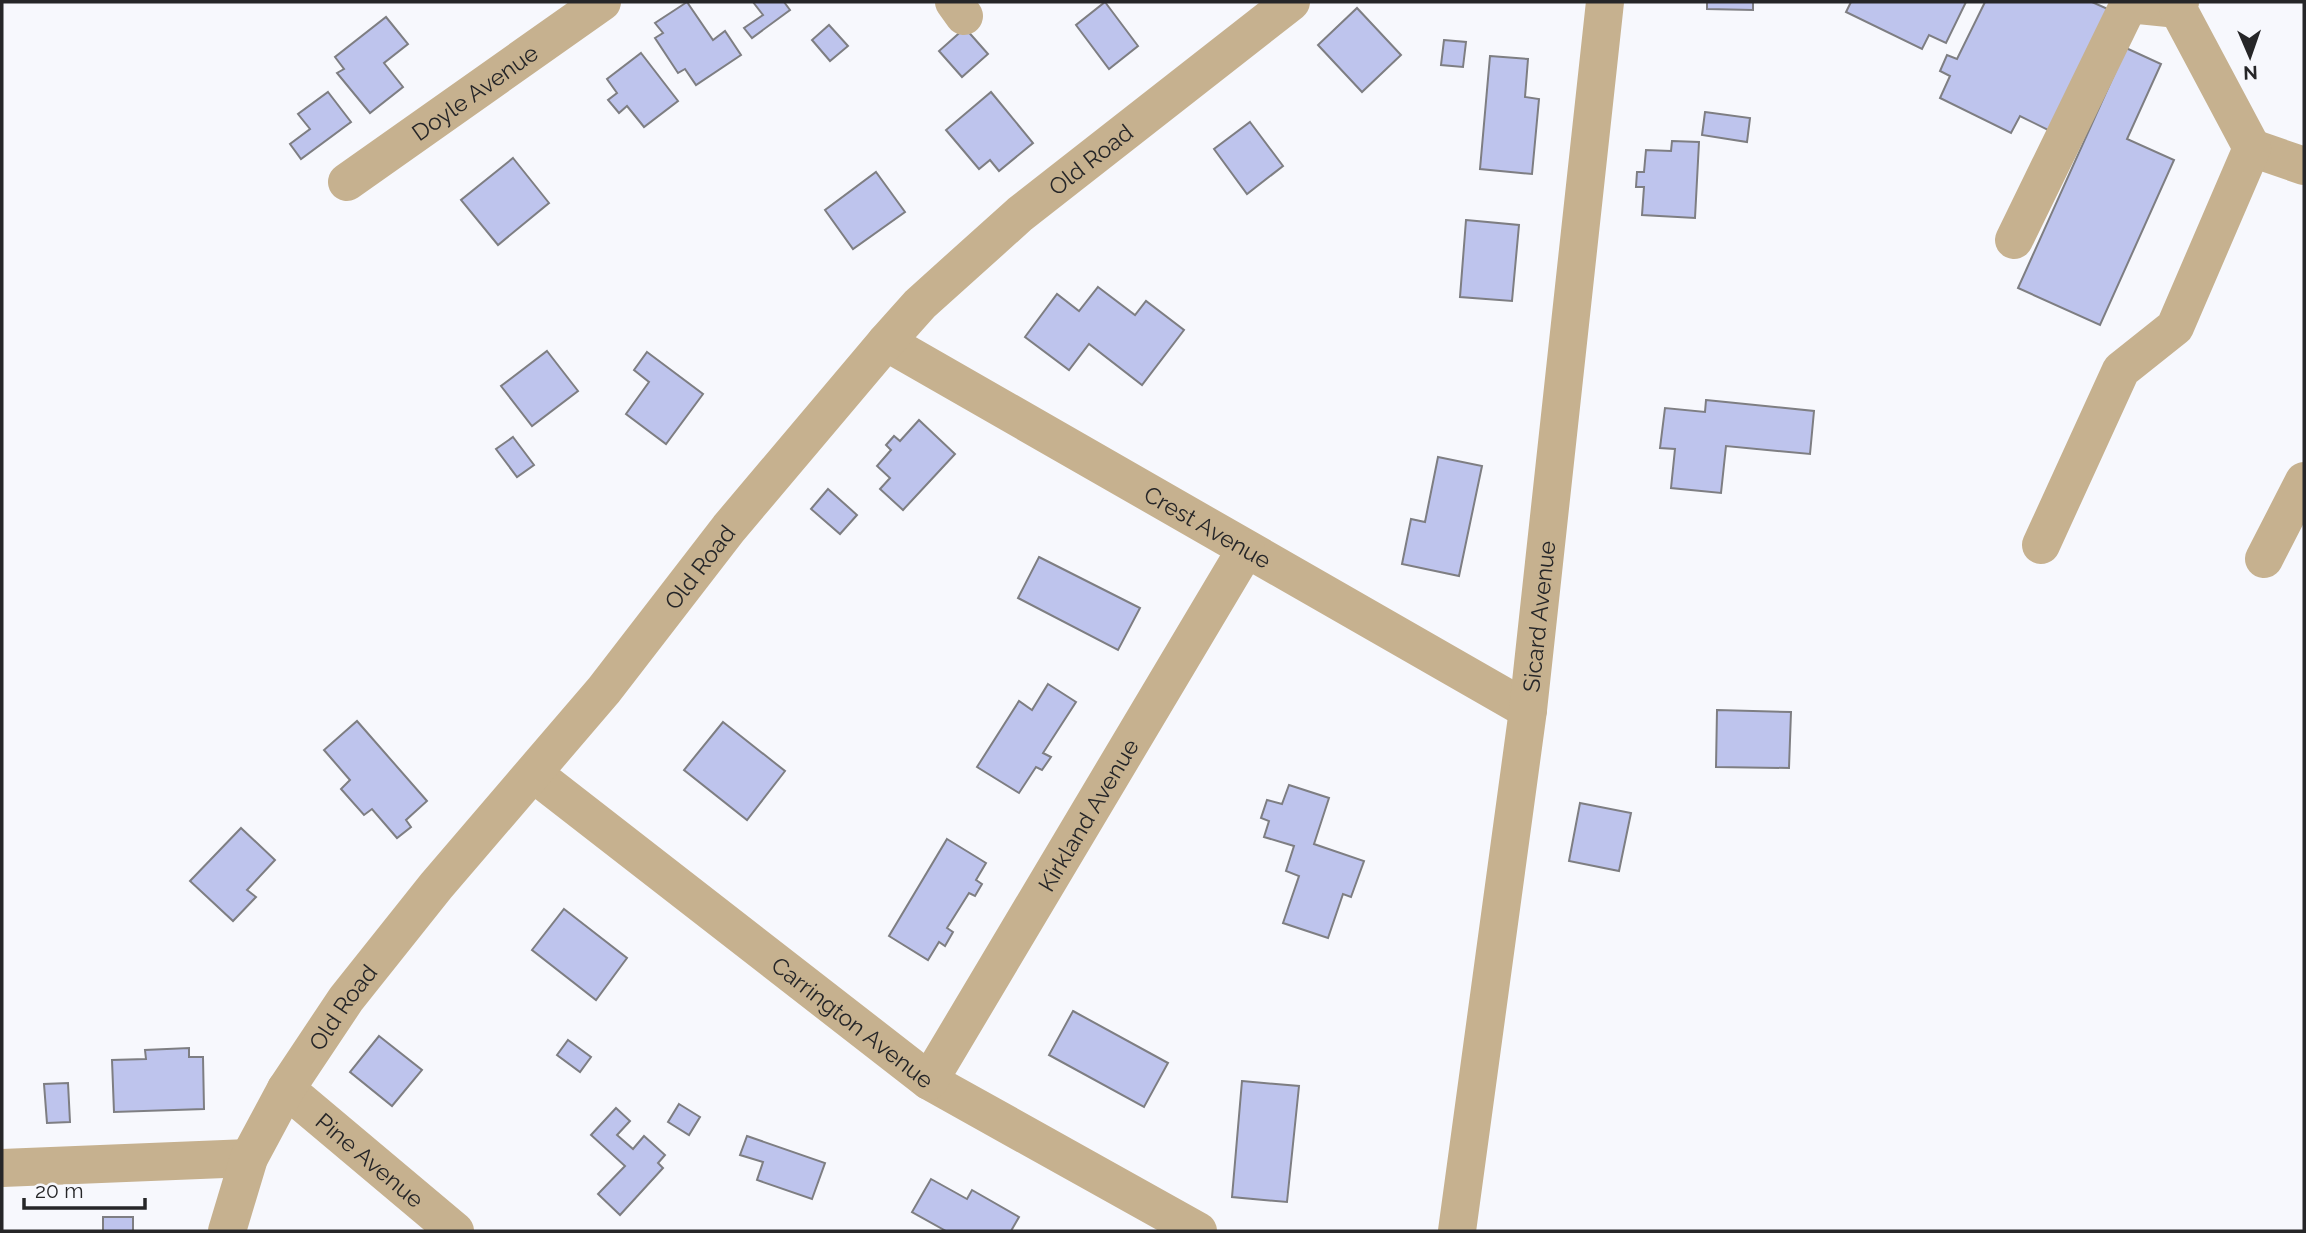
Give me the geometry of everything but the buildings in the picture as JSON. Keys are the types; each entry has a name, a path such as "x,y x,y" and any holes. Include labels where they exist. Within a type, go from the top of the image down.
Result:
{"street":[{"name":"Doyle Avenue","path":"347,182 602,2"},
{"name":"Old Road","path":"227,1231 249,1158 286,1089 346,999 436,886 604,690 729,528 886,342 920,304 1020,214 1291,2"},
{"name":"Sicard Avenue","path":"1457,1231 1528,710 1605,2"},
{"path":"2014,240 2128,3 2179,5 2252,148 2304,166"},
{"path":"2042,545 2121,370 2175,327 2252,148"},
{"name":"Crest Avenue","path":"886,342 1528,710"},
{"path":"2264,559 2304,481"},
{"name":"Kirkland Avenue","path":"929,1081 1246,549"},
{"name":"Carrington Avenue","path":"534,774 929,1081 1198,1231"},
{"name":"Pine Avenue","path":"286,1089 455,1231"},
{"path":"2,1168 249,1158"}]}
